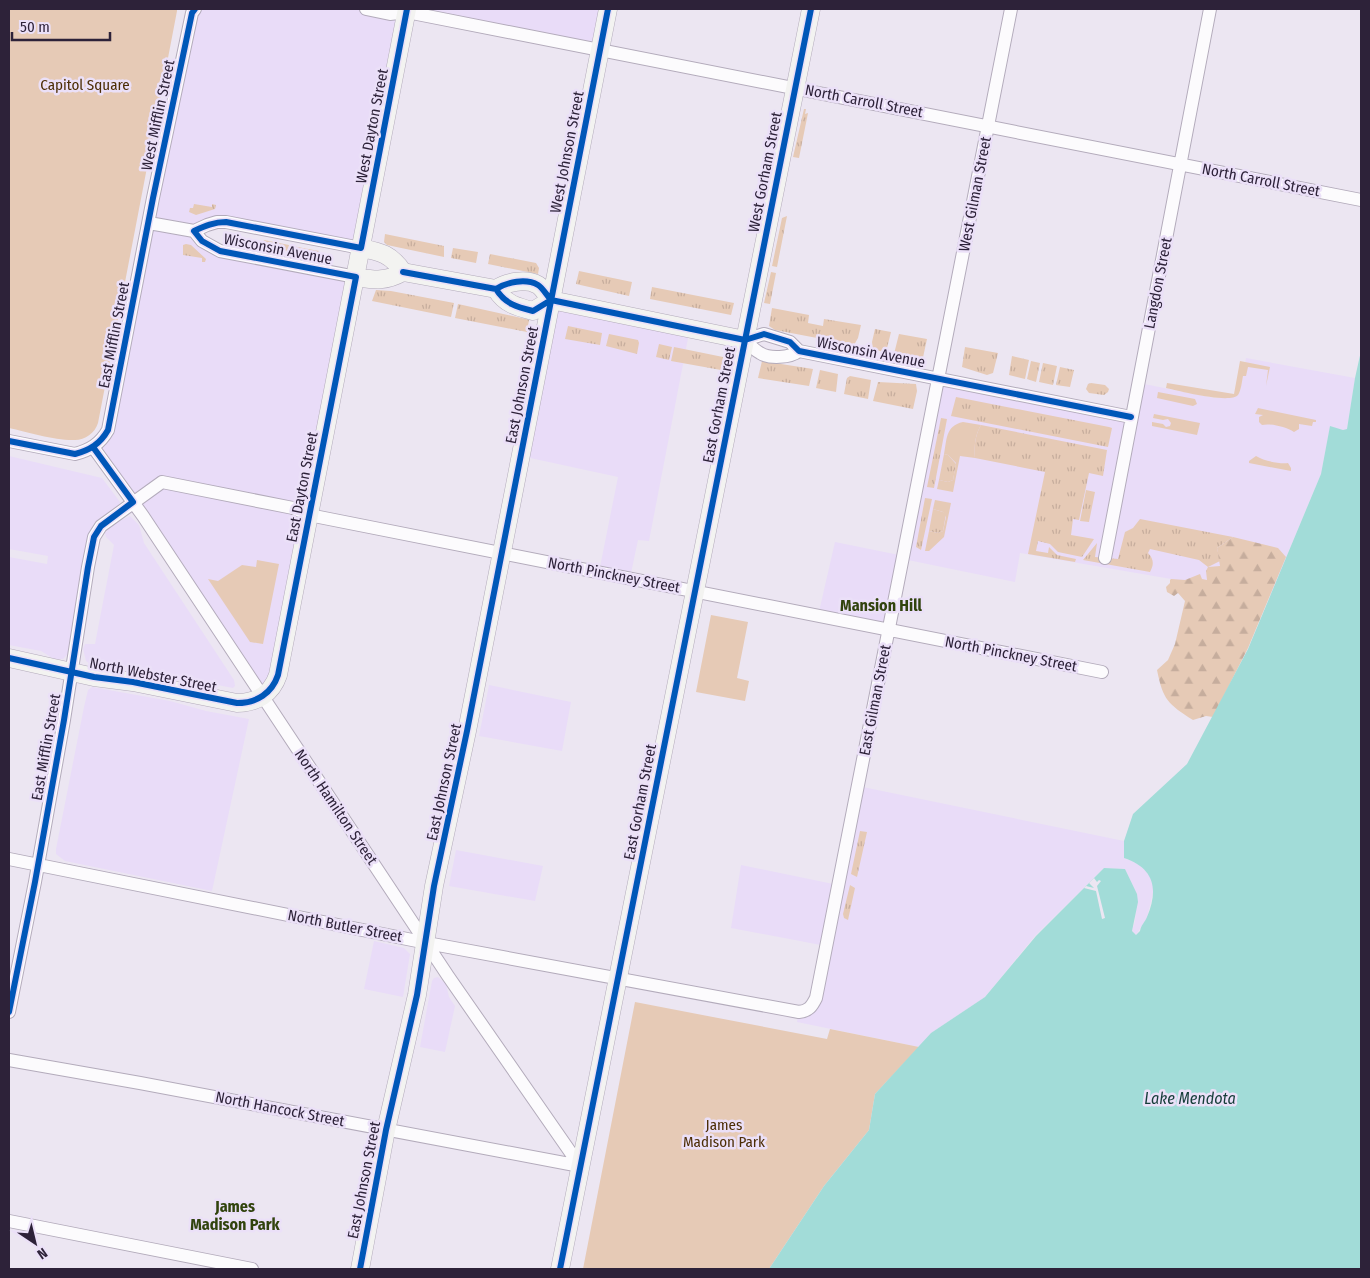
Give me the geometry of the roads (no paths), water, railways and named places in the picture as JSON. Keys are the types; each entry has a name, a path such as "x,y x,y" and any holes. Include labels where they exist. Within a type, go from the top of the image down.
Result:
{"main road":[{"name":"West Johnson Street","path":"551,300 608,9"},
{"name":"West Gorham Street","path":"745,340 810,9"},
{"name":"West Dayton Street","path":"356,277 407,10"},
{"name":"Wisconsin Avenue","path":"361,248 389,256 403,272"},
{"name":"Wisconsin Avenue","path":"356,277 383,280 393,278 403,272 496,289 509,282 538,285 551,300 745,340"},
{"name":"East Dayton Street","path":"263,697 271,690 278,675 356,277"},
{"path":"496,289 499,295 510,304 533,311 551,300"},
{"name":"East Johnson Street","path":"360,1269 386,1130 417,995 434,886 468,731 551,300"},
{"name":"East Gorham Street","path":"560,1269 745,340"},
{"name":"North Webster Street","path":"9,658 94,677 134,682 237,703 247,703 263,697"}],"street":[{"name":"North Carroll Street","path":"366,9 390,14 407,10 600,50 989,125 1361,200"},
{"name":"West Gilman Street","path":"939,379 1012,9"},
{"name":"Langdon Street","path":"1104,558 1210,9"},
{"name":"West Mifflin Street","path":"149,224 193,10"},
{"name":"Wisconsin Avenue","path":"356,277 220,251 202,242 194,231 207,224 226,222 361,248"},
{"path":"149,224 194,231"},
{"name":"East Mifflin Street","path":"93,447 108,430 149,224"},
{"name":"Wisconsin Avenue","path":"745,340 764,334 790,342 799,351 1131,417"},
{"name":"Wisconsin Avenue","path":"745,340 761,354 781,356 792,355 799,351"},
{"name":"East Gilman Street","path":"799,1012 809,1010 816,998 939,379"},
{"path":"9,441 75,454 93,447"},
{"name":"North Hamilton Street","path":"93,447 133,502 426,943 580,1166"},
{"name":"North Pinckney Street","path":"133,502 157,485 168,482 293,508 309,515 1102,672"},
{"name":"East Mifflin Street","path":"9,1012 64,720 94,537 100,526 133,502"},
{"name":"North Butler Street","path":"9,859 426,943 799,1012"},
{"name":"North Hancock Street","path":"9,1060 580,1166"},
{"path":"9,1221 252,1269"}],"water":[{"name":"Lake Mendota","path":"1361,351 1361,1269 769,1269 824,1186 869,1130 875,1094 931,1033 985,997 1036,936 1104,868 1125,869 1137,894 1138,902 1132,931 1136,935 1140,931 1151,907 1153,889 1148,874 1134,862 1124,858 1124,841 1133,814 1187,764 1248,649 1321,474 1330,426 1343,430 1347,429"}],"district":[{"name":"Mansion Hill","path":"881,605"},
{"name":"James Madison Park","path":"235,1215"}],"park label":[{"name":"Capitol Square","path":"85,85"}]}
